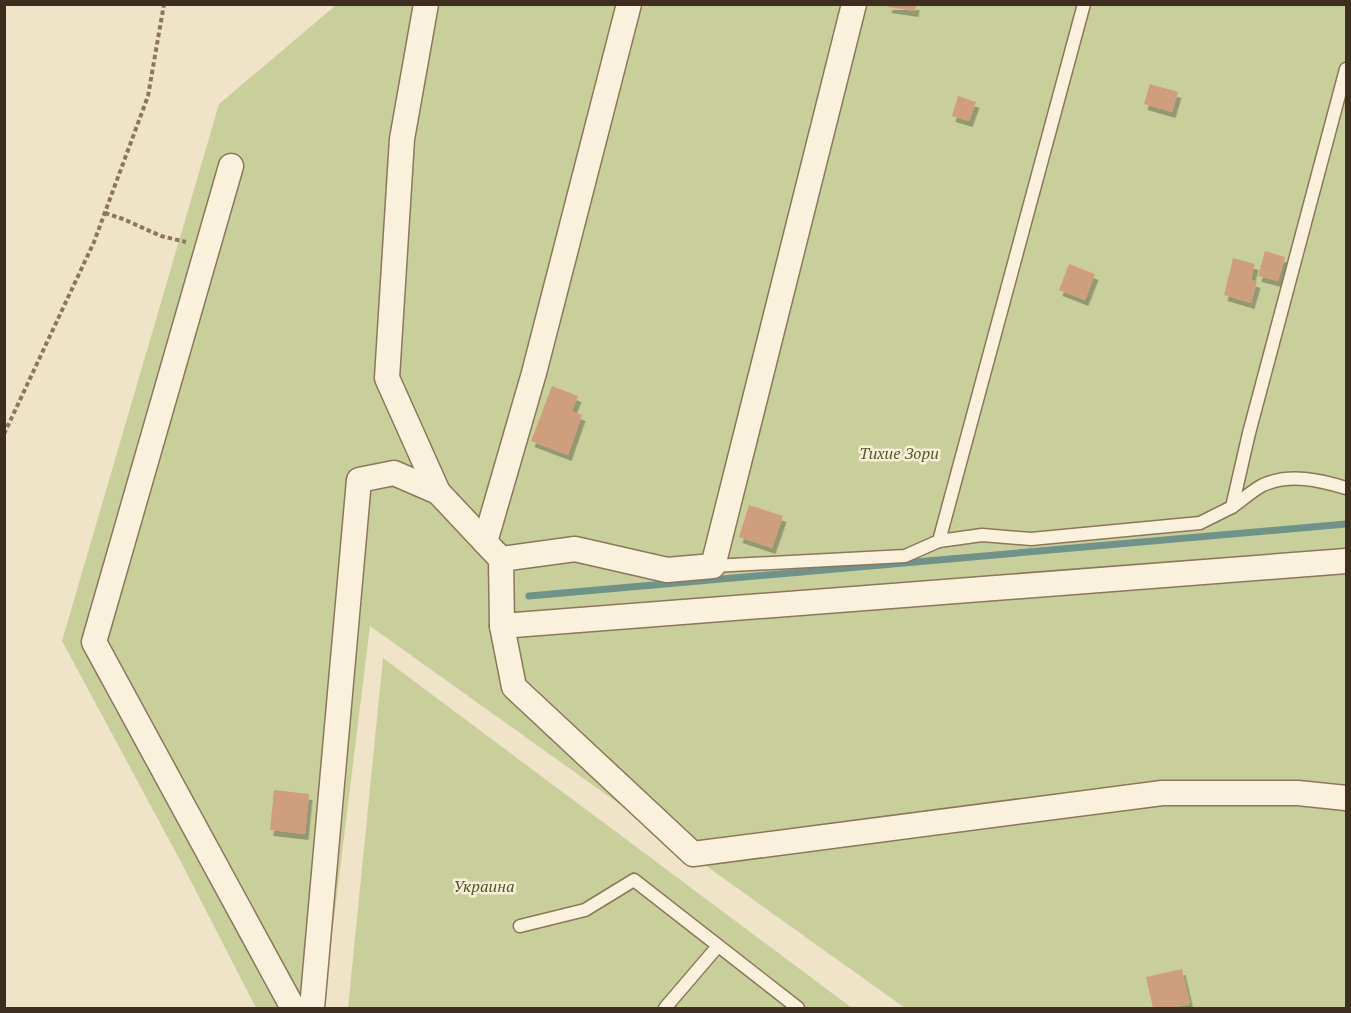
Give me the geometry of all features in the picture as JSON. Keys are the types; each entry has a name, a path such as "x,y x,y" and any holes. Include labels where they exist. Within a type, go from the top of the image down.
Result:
{"street":[{"path":"426,4 402,139 387,378 438,492 493,550 575,549 667,570 713,566 854,4"},
{"path":"629,4 534,373 493,550 502,626 514,687 693,854 1162,793 1298,793 1347,798"},
{"path":"231,166 94,642 293,1008"},
{"path":"312,1008 359,480 394,473 438,492"},
{"path":"502,626 1347,561"}],"lane":[{"path":"939,541 1084,4"},
{"path":"1232,507 1249,433 1347,69"},
{"path":"713,566 905,556 939,541 982,535 1031,539 1200,523 1232,507 1264,485 1289,478 1324,481 1347,488"},
{"path":"520,926 585,910 634,880 798,1008"},
{"path":"665,1008 718,946"}],"path":[{"path":"4,434 94,242 105,213 148,96 164,4"},
{"path":"105,213 161,236 207,248"}],"green space":[{"name":"Тихие Зори","path":"336,5 1346,5 1346,1008 905,1008 370,626 323,1008 256,1008 182,864 62,641 219,104"},
{"name":"Украина","path":"383,658 852,1008 348,1008"}],"building":[{"path":"889,4 916,4 915,11 888,7"},
{"path":"1150,84 1178,92 1172,112 1144,104"},
{"path":"958,96 976,102 969,121 952,116"},
{"path":"1265,251 1285,257 1278,281 1258,276"},
{"path":"1233,258 1255,264 1251,280 1257,282 1251,303 1224,295"},
{"path":"1069,264 1095,274 1085,300 1059,290"},
{"path":"552,386 578,396 572,411 582,415 568,455 531,441"},
{"path":"749,505 783,516 772,548 739,537"},
{"path":"274,790 309,794 305,834 270,830"},
{"path":"1182,969 1190,1004 1172,1008 1153,1008 1146,977"}],"waterway":[{"path":"529,596 1346,524"}]}
